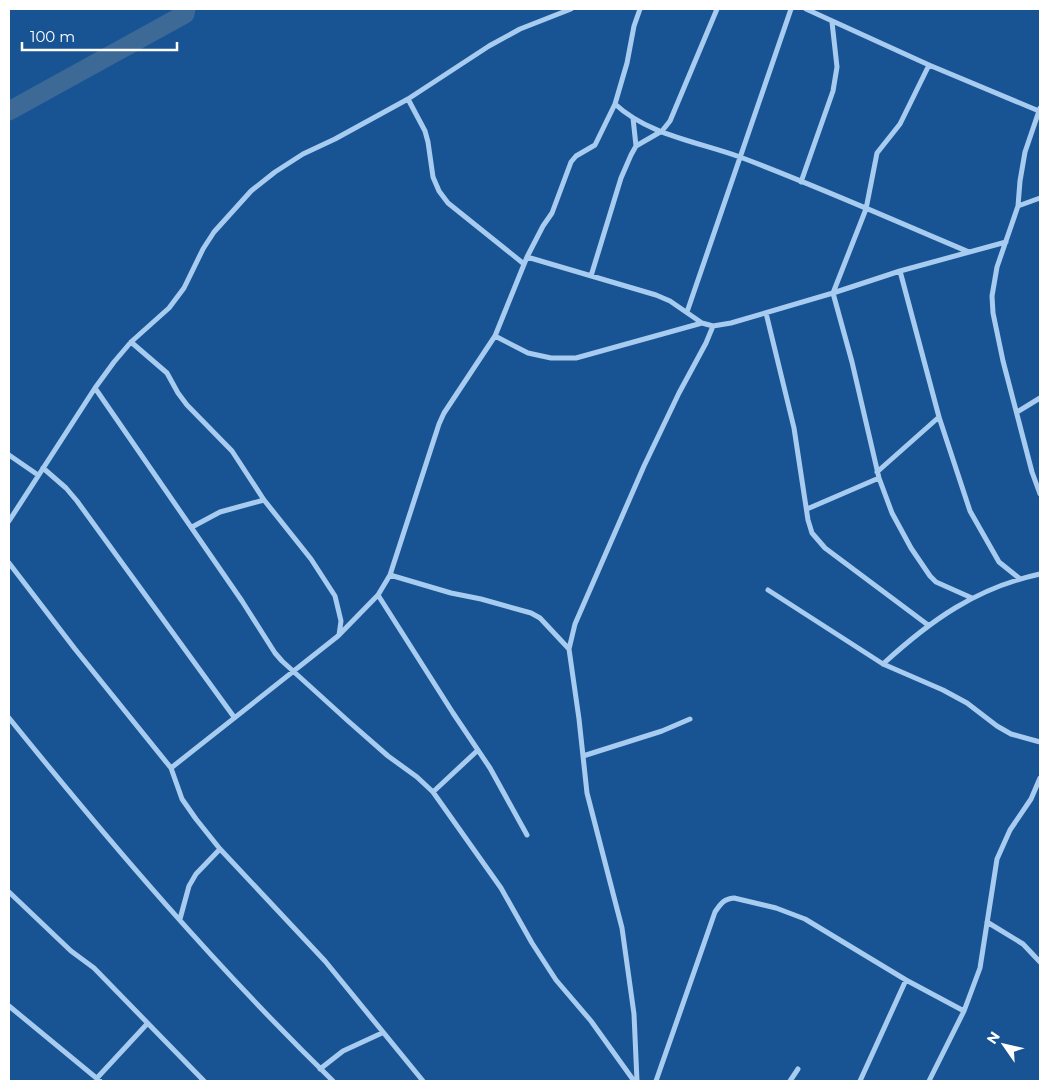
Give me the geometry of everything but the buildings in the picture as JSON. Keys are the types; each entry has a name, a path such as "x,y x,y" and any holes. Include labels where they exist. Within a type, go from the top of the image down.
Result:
{"street":[{"path":"9,521 95,388 114,362 131,342 169,308 184,288 202,249 214,232 251,192 275,172 303,154 335,139 408,99 489,46 520,30 571,9"},
{"path":"171,768 338,636 378,595 390,574 444,413 495,336 526,257 552,213 571,162 576,156 595,145 615,104 640,9"},
{"path":"636,146 662,131 676,110 717,9"},
{"path":"687,312 791,9"},
{"path":"806,9 929,65 1040,110 1022,166 1018,206 994,281 992,296 993,312 1003,360 1040,494"},
{"path":"801,182 833,91 836,67 832,22"},
{"path":"929,65 900,124 878,153 866,209 833,293 852,362 877,472 892,513 911,548 930,576 936,582 972,598"},
{"path":"408,99 425,131 433,177 443,197 465,218 524,264"},
{"path":"615,104 633,118 662,131 739,157 968,252"},
{"path":"591,276 621,178 636,146 633,118"},
{"path":"1018,206 1040,198"},
{"path":"526,257 656,295 670,301 702,323 713,326 766,313 900,271 1006,242"},
{"path":"900,271 939,417 970,511 999,562 1019,578"},
{"path":"766,313 794,428 812,533 825,548 928,624"},
{"path":"495,336 528,353 552,358 576,358 702,323"},
{"path":"636,1081 634,1014 622,928 587,793 569,649 575,624 644,466 713,326"},
{"path":"131,342 167,373 187,405 232,452 264,500 311,559 335,596 341,621 338,636"},
{"path":"95,388 192,527 275,653 388,756 417,777 433,792 502,888 532,943 556,980 591,1021 636,1081"},
{"path":"1016,412 1040,398"},
{"path":"877,472 939,417"},
{"path":"9,455 38,475"},
{"path":"43,468 66,488 77,501 234,718"},
{"path":"807,508 879,478"},
{"path":"192,527 220,512 264,500"},
{"path":"9,563 75,649 171,768 182,799 196,820 220,849 325,961 423,1081"},
{"path":"390,574 451,593 531,613 540,618 569,649"},
{"path":"883,664 928,624 972,598 1019,578 1040,574"},
{"path":"768,590 883,664 943,690 967,703 997,726 1012,734 1040,742"},
{"path":"378,595 490,768 527,835"},
{"path":"9,718 68,792 180,919 279,1029 333,1081"},
{"path":"583,756 662,731 690,719"},
{"path":"433,792 478,750"},
{"path":"929,1081 964,1011 980,968 997,859 1010,830 1031,799 1040,778"},
{"path":"180,919 190,886 196,874 220,849"},
{"path":"9,892 71,951 94,968 204,1081"},
{"path":"656,1081 715,912 721,903 727,899 734,898 776,908 805,919 906,980 964,1011"},
{"path":"987,922 1023,944 1040,962"},
{"path":"860,1081 906,980"},
{"path":"9,1006 98,1080 147,1024"},
{"path":"320,1069 343,1051 382,1033"},
{"path":"790,1081 798,1069"}],"waterway":[{"path":"9,111 185,14 186,9"}]}
